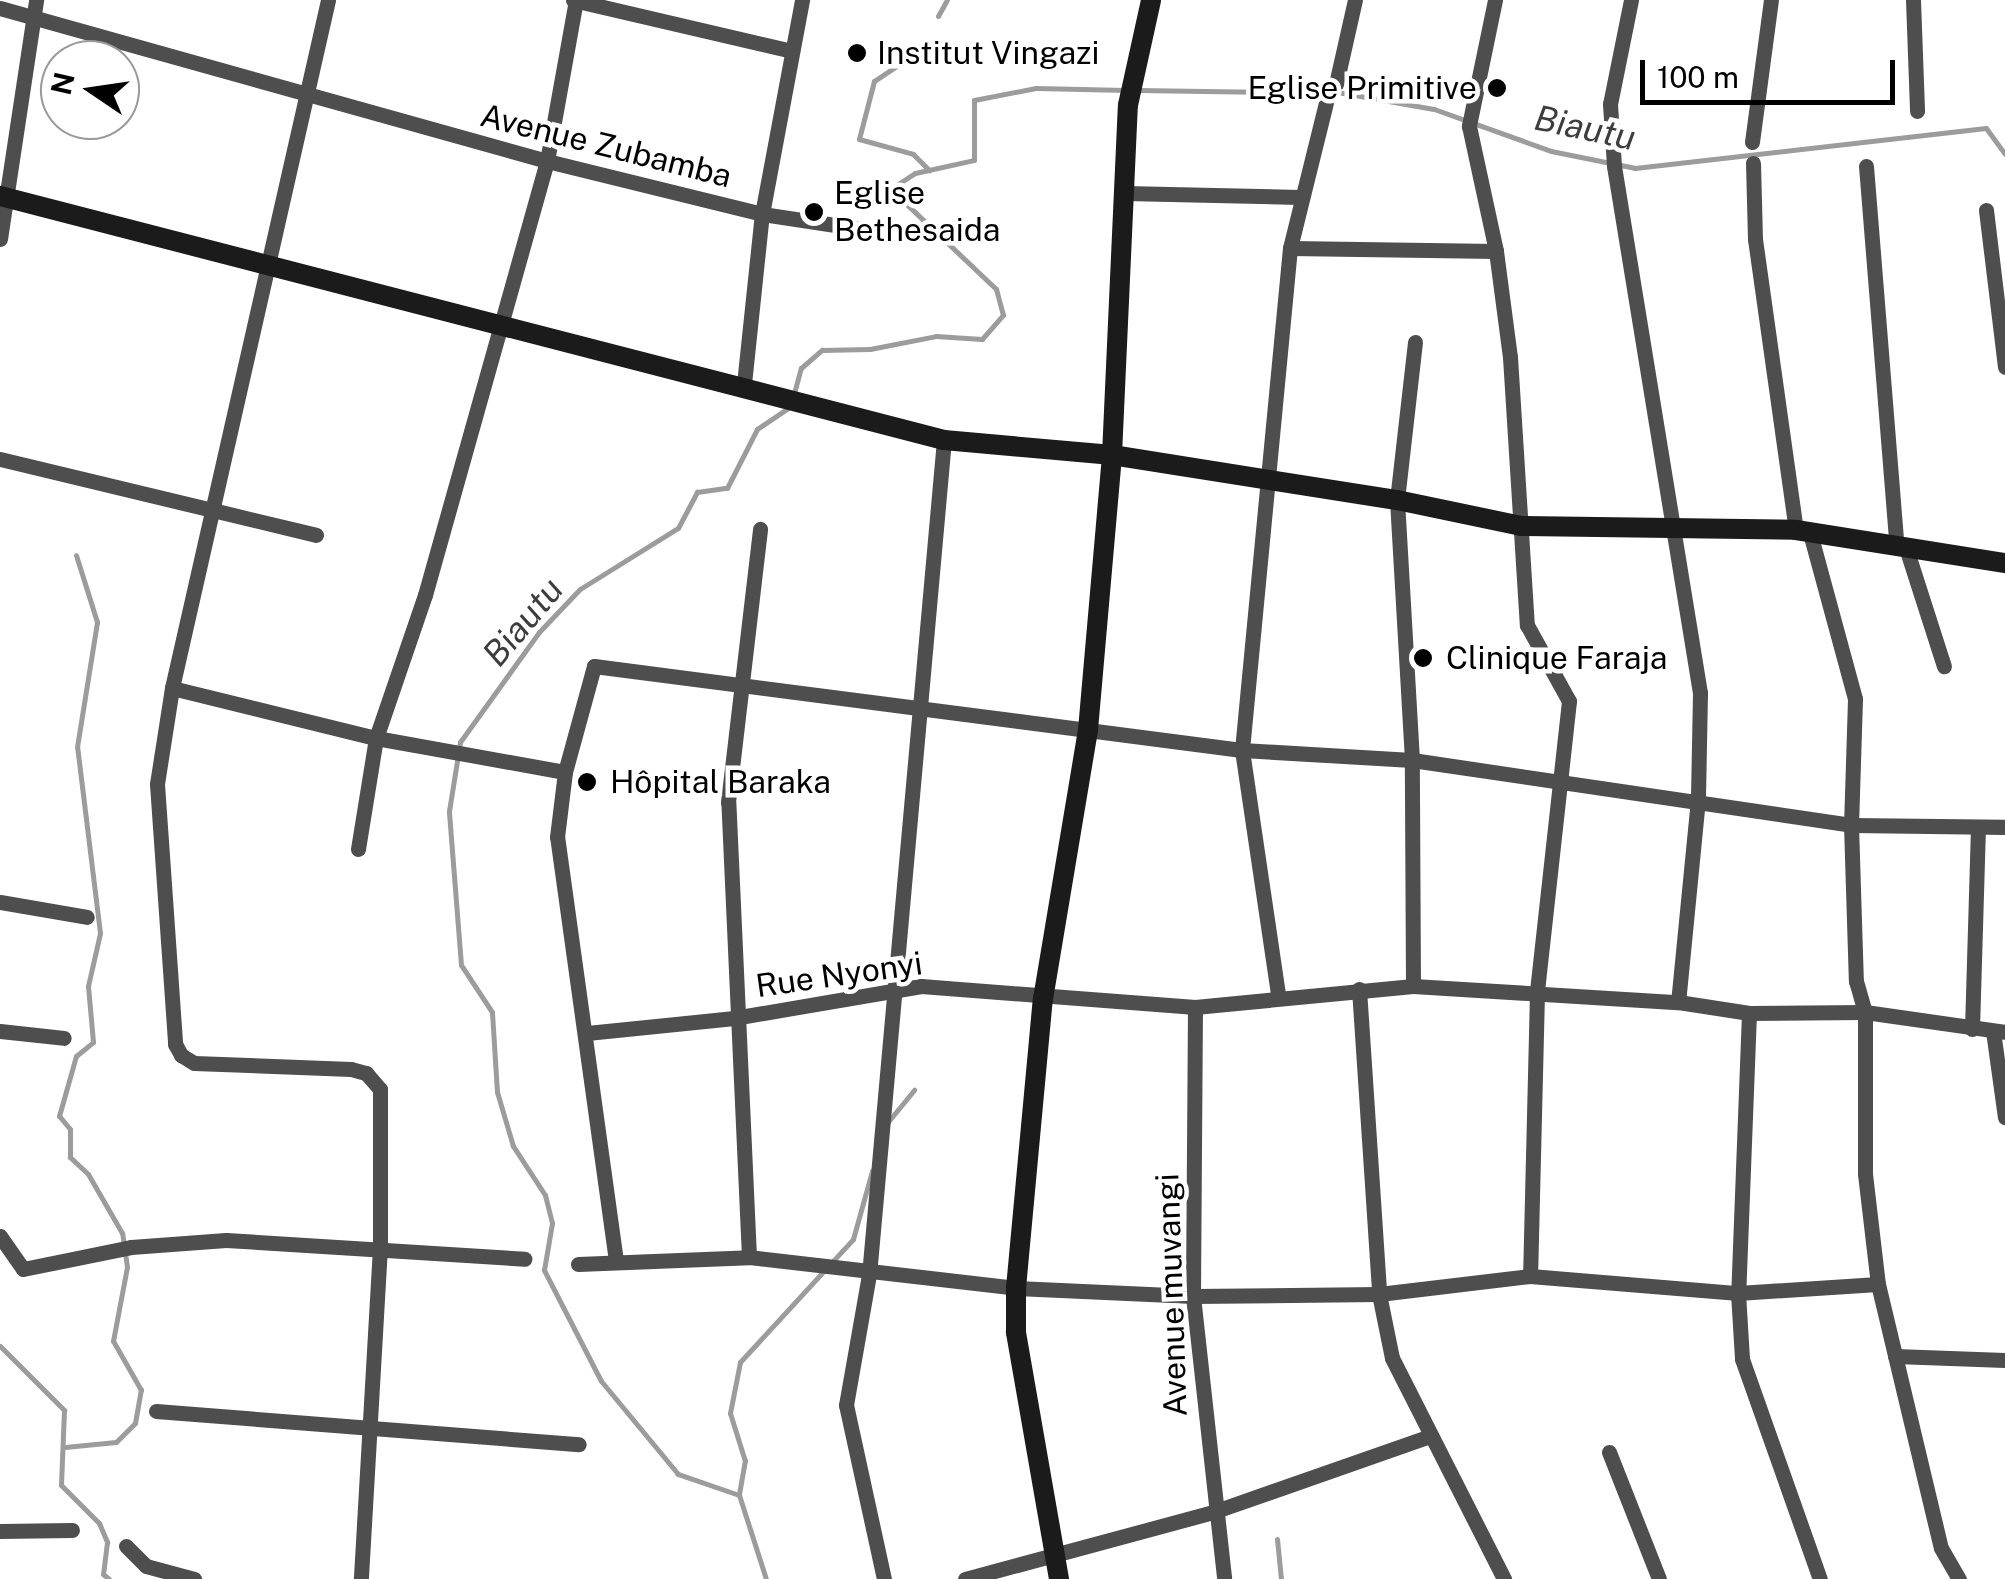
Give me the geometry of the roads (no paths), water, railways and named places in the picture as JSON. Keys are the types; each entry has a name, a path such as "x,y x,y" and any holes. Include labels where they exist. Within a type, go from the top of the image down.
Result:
{"street":[{"path":"0,239 36,0"},
{"path":"328,0 172,688 157,784 175,1044 194,1063 351,1069 374,1080 380,1089 380,1247 365,1432 361,1579"},
{"path":"358,849 376,738 425,595 547,161 575,0 792,51"},
{"path":"744,384 762,214 802,0"},
{"path":"1059,1579 1016,1332 1016,1288 1044,1000 1088,730 1112,455 1130,94 1152,0"},
{"path":"1336,84 1355,0"},
{"path":"1495,0 1469,119 1496,251 1526,626 1569,702 1564,782 1536,993 1530,1276"},
{"path":"1630,0 1610,104 1612,145 1670,532 1700,693 1698,798 1678,1002"},
{"path":"1752,142 1772,0"},
{"path":"1913,0 1917,112"},
{"name":"Avenue Zubamba","path":"0,8 307,97 547,161 762,214 894,234"},
{"path":"1278,994 1242,750 1271,480 1290,248 1326,103"},
{"path":"1753,163 1755,239 1803,531 1856,699 1851,825 1856,981 1865,1012 1866,1174 1878,1284 1941,1548 1959,1579"},
{"path":"1866,166 1902,550 1944,666"},
{"path":"1124,192 1300,197"},
{"path":"4,197 662,370 744,384 944,440 1112,455 1397,500 1521,526 1670,532 1803,531 2005,564"},
{"path":"1986,210 2005,367"},
{"path":"1290,248 1496,251"},
{"path":"1413,986 1412,760 1397,500 1415,342"},
{"path":"884,1579 846,1405 870,1274 890,993 944,440"},
{"path":"0,459 214,513 316,534"},
{"path":"750,1256 734,1018 728,802 760,529"},
{"path":"616,1261 558,837 565,772 594,666 740,680 1242,750 1412,760 1698,798 1851,825 2005,827"},
{"path":"172,688 376,738 565,772"},
{"path":"1972,1029 1978,828"},
{"path":"0,902 88,917"},
{"name":"Rue Nyonyi","path":"586,1033 734,1018 921,986 1044,1000 1195,1007 1278,994 1413,986 1678,1002 1750,1013 1865,1012 1999,1031"},
{"path":"1360,989 1380,1294 1392,1358 1504,1579"},
{"name":"Avenue muvangi","path":"1195,1007 1193,1296 1213,1512 1224,1579"},
{"path":"1750,1013 1738,1293 1742,1359 1820,1579"},
{"path":"0,1031 64,1038"},
{"path":"1999,1031 2005,1117"},
{"path":"0,1236 23,1269 124,1249 226,1240 524,1259"},
{"path":"578,1264 750,1256 830,1263 870,1274 1016,1288 1193,1296 1380,1294 1530,1276 1738,1293 1878,1284"},
{"path":"1895,1356 2005,1360"},
{"path":"156,1411 365,1432 579,1444"},
{"path":"965,1579 1213,1512 1430,1436"},
{"path":"1610,1452 1659,1579"},
{"path":"0,1531 72,1530"},
{"path":"126,1546 146,1566 194,1579"}],"waterway":[{"path":"938,16 947,0"},
{"path":"928,45 874,81 859,139 913,154 929,170"},
{"name":"Biautu","path":"793,397 801,368 822,350 870,349 936,336 982,339 1003,315 996,289 898,196 898,184 915,173 974,160 974,100 1036,88 1126,90"},
{"name":"Biautu","path":"1137,90 1343,93 1434,109 1551,151 1635,168 1986,128 2005,154"},
{"name":"Biautu","path":"766,1579 739,1495 678,1474 601,1381 544,1270 552,1223 545,1195 513,1146 497,1092 492,1012 461,965 449,811 460,742 539,632 580,589 678,528 697,492 727,488 757,429 790,407"},
{"path":"65,1447 116,1442 135,1423 141,1390 113,1341 127,1267 122,1233 88,1174 70,1157 70,1129 59,1116 76,1056 93,1042 88,986 100,933 77,747 97,622 76,555"},
{"path":"887,1123 914,1090"},
{"path":"739,1494 745,1461 730,1413 740,1362 853,1239 872,1171"},
{"path":"0,1346 64,1410 61,1485 99,1523 107,1542 103,1574 109,1579"},
{"path":"1277,1539 1281,1579"}],"place":[{"name":"Institut Vingazi","path":"857,53"},
{"name":"Eglise Primitive","path":"1497,88"},
{"name":"Eglise Bethesaida","path":"814,212"},
{"name":"Clinique Faraja","path":"1423,658"},
{"name":"Hôpital Baraka","path":"587,782"}]}
